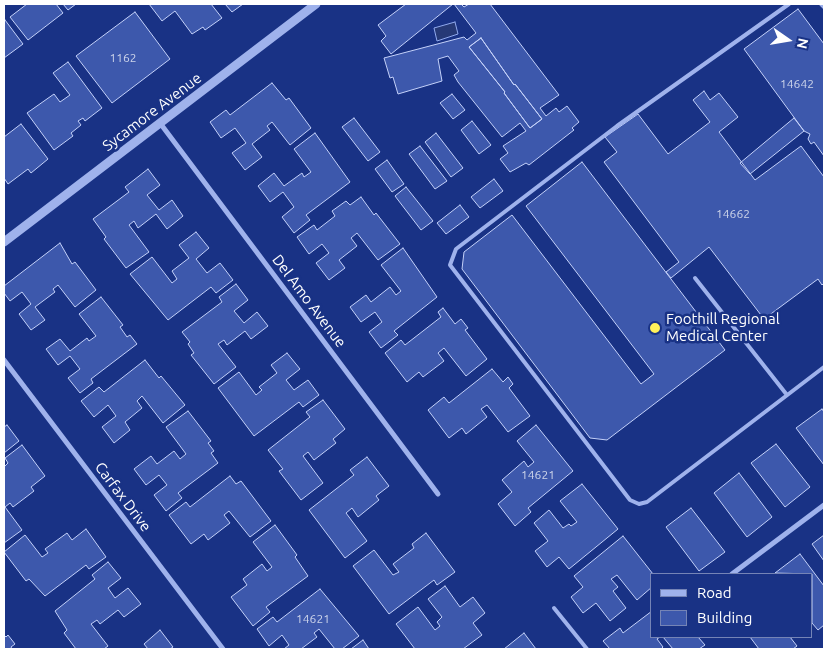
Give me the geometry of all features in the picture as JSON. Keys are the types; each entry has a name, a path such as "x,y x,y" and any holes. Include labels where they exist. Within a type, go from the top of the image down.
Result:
{"street":[{"name":"Sycamore Avenue","path":"4,242 315,4"},
{"name":"Del Amo Avenue","path":"160,123 438,494"},
{"name":"Carfax Drive","path":"4,360 223,649"},
{"path":"733,573 824,505"}],"lane":[{"path":"788,4 617,126 456,249 450,265 458,279 630,500 639,504 647,502 824,367"},
{"path":"821,4 824,7"},
{"path":"695,278 787,395"},
{"path":"554,608 587,649"}],"water":[{"path":"455,22 458,34 437,41 434,28"}],"building":[{"path":"27,4 56,4 63,13 28,40 10,17"},
{"path":"63,4 76,4 68,10"},
{"path":"149,4 211,4 222,18 205,30 203,27 192,34 175,11 162,21"},
{"path":"225,4 243,4 232,12"},
{"path":"406,4 453,4 391,54 381,41 386,36 378,25"},
{"path":"454,4 461,4 464,7 469,4 490,4 559,95 540,108 546,116 556,108 559,112 567,106 579,122 572,128 574,130 529,165 526,163 510,172 500,159 508,153 503,146 526,131 520,123 502,137 458,82 454,75 459,71 448,56 438,59 442,81 398,94 393,77 390,78 384,58 464,37 467,40 476,33","holes":["481,38 514,85 542,119 530,128 505,92 469,47"]},
{"path":"798,9 824,44 824,156 814,142 811,144 808,139 810,134 804,131 744,49"},
{"path":"135,12 170,59 112,103 76,56"},
{"path":"4,21 23,44 4,58"},
{"path":"481,38 514,85 542,119 530,128 505,92 469,47"},
{"path":"68,62 102,108 85,121 83,118 78,121 81,125 71,133 73,136 54,150 27,113 54,94 60,102 70,95 53,73"},
{"path":"272,83 286,100 289,98 311,128 290,145 272,122 267,126 270,130 252,144 262,157 245,170 232,153 246,143 235,128 221,138 210,122 226,110 230,115"},
{"path":"704,91 710,100 719,93 738,117 719,132 755,180 801,146 824,177 824,283 822,285 818,279 764,319 709,247 671,278 666,272 679,262 604,162 617,152 605,137 638,114 668,154 710,122 693,100"},
{"path":"452,94 465,110 453,119 440,103"},
{"path":"354,118 380,152 368,161 342,127"},
{"path":"794,118 804,131 750,174 740,163"},
{"path":"472,121 491,145 479,154 461,130"},
{"path":"21,124 48,159 31,173 28,169 8,184 4,178 4,137"},
{"path":"315,133 350,182 306,215 310,220 294,233 282,217 294,207 283,192 270,202 258,186 274,173 284,186 302,173 304,177 311,172 294,149"},
{"path":"436,133 463,168 451,177 425,142"},
{"path":"420,146 447,181 435,189 409,154"},
{"path":"387,160 404,184 392,192 375,169"},
{"path":"582,162 725,350 607,440 590,438 462,269 464,252 512,215 641,384 654,374 526,206"},
{"path":"148,169 160,185 147,195 159,210 172,200 183,216 167,229 156,214 138,228 134,221 129,225 149,252 126,268 104,239 106,237 93,219 129,192 125,187"},
{"path":"494,179 503,191 480,208 471,197"},
{"path":"406,187 433,221 421,230 395,196"},
{"path":"361,197 400,244 378,260 357,233 351,238 357,246 339,260 345,268 329,280 316,263 329,253 322,244 309,254 297,237 314,225 317,230 335,216 332,211 346,201 350,205"},
{"path":"460,205 469,217 446,234 437,223"},
{"path":"196,232 209,248 196,259 207,273 220,263 233,280 216,293 211,287 168,320 130,274 152,257 172,283 177,279 172,271 189,258 179,245"},
{"path":"60,243 72,264 75,262 96,290 75,307 58,285 53,289 55,292 35,307 45,320 31,330 19,314 31,304 22,292 10,301 4,293 4,286"},
{"path":"403,248 437,297 394,331 398,335 381,348 369,332 382,322 375,312 361,322 350,307 366,295 371,302 390,287 396,295 401,291 381,265"},
{"path":"236,284 248,300 234,311 244,323 257,312 268,326 251,339 245,331 227,345 224,340 218,344 236,367 214,384 191,355 194,353 188,344 190,342 182,332 222,302 219,297"},
{"path":"101,297 123,325 120,327 127,337 130,335 137,344 91,379 93,383 80,393 68,378 80,369 70,356 58,365 46,349 60,339 70,351 87,338 89,341 96,336 79,314"},
{"path":"443,308 455,324 461,319 468,328 465,330 487,359 466,376 444,348 438,353 444,361 423,377 419,372 407,382 385,353 401,340 405,345 441,317 438,312"},
{"path":"287,353 300,369 286,380 294,390 308,380 319,395 303,407 299,402 254,436 218,388 239,372 256,395 262,390 259,387 277,373 271,365"},
{"path":"145,360 185,405 163,423 142,396 137,401 142,408 125,422 130,430 114,443 102,427 116,416 108,405 94,417 81,401 99,387 104,392"},
{"path":"492,369 503,382 508,377 513,384 509,388 530,416 508,432 487,405 481,409 487,417 466,434 462,428 449,438 428,410 444,397 449,403"},
{"path":"323,400 345,429 333,439 336,443 314,460 308,452 303,456 323,483 301,500 279,471 283,469 268,450 310,417 306,412"},
{"path":"822,409 824,412 824,465 796,428"},
{"path":"188,411 211,441 208,443 214,451 211,453 218,463 178,493 182,498 166,511 154,495 167,485 159,475 146,485 134,469 151,456 157,464 174,451 180,459 186,454 166,427"},
{"path":"7,425 19,441 4,453 4,427"},
{"path":"536,425 573,471 528,508 531,512 515,526 498,504 512,492 502,480 524,461 528,467 534,462 517,441"},
{"path":"776,444 810,487 785,507 751,463"},
{"path":"22,445 45,476 31,487 34,491 13,507 10,503 5,507 22,530 4,543 4,467 8,463 5,458"},
{"path":"367,457 389,486 376,496 379,500 358,517 352,508 346,513 367,541 345,558 309,510 354,475 350,470"},
{"path":"739,473 772,517 747,537 714,493"},
{"path":"230,476 236,484 241,481 271,521 250,537 229,511 224,515 230,523 208,540 204,534 191,544 169,515 186,502 190,507"},
{"path":"582,484 618,529 569,569 559,557 547,567 535,551 548,541 534,523 549,510 563,528 577,522 560,501"},
{"path":"691,508 725,552 699,571 666,527"},
{"path":"275,525 297,555 295,557 308,576 266,607 270,612 253,626 231,597 247,585 243,579 262,564 267,571 272,567 253,542"},
{"path":"86,529 106,557 89,569 86,565 45,596 29,579 26,581 4,552 25,535 42,557 48,553 45,549 67,533 72,540"},
{"path":"426,533 455,572 437,585 434,580 389,614 353,566 374,550 393,575 399,572 393,564 414,548 412,544"},
{"path":"824,535 824,561 812,544"},
{"path":"623,536 652,573 650,573 650,589 637,600 617,575 611,579 618,587 613,591 626,608 610,621 596,603 583,613 571,597 583,587 574,576"},
{"path":"800,554 824,586 824,625 818,630 813,624 813,573 775,573"},
{"path":"108,562 121,578 108,588 115,598 128,588 141,604 124,617 118,610 100,624 97,620 91,624 108,646 104,649 76,649 64,633 67,630 55,611 95,579 92,575"},
{"path":"445,586 460,607 473,597 485,613 473,623 482,635 463,649 415,649 396,624 418,607 435,630 440,626 437,622 442,617 428,599"},
{"path":"320,589 359,636 342,649 335,649 319,629 314,633 317,637 301,649 284,649 289,645 282,635 269,646 257,629 273,617 277,622"},
{"path":"650,613 650,638 658,638 657,639 663,647 661,649 610,649 603,641 620,628 623,633"},
{"path":"160,630 173,647 170,649 148,649 144,644"},
{"path":"524,633 536,649 504,649"},
{"path":"4,635 6,637 8,635 15,644 11,647 12,649 4,649"},
{"path":"664,638 699,638 705,645 699,649 673,649"},
{"path":"751,638 791,638 797,646 793,649 759,649"},
{"path":"363,640 369,649 351,649"}],"place":[{"name":"Foothill Regional Medical Center","path":"655,328"}]}
